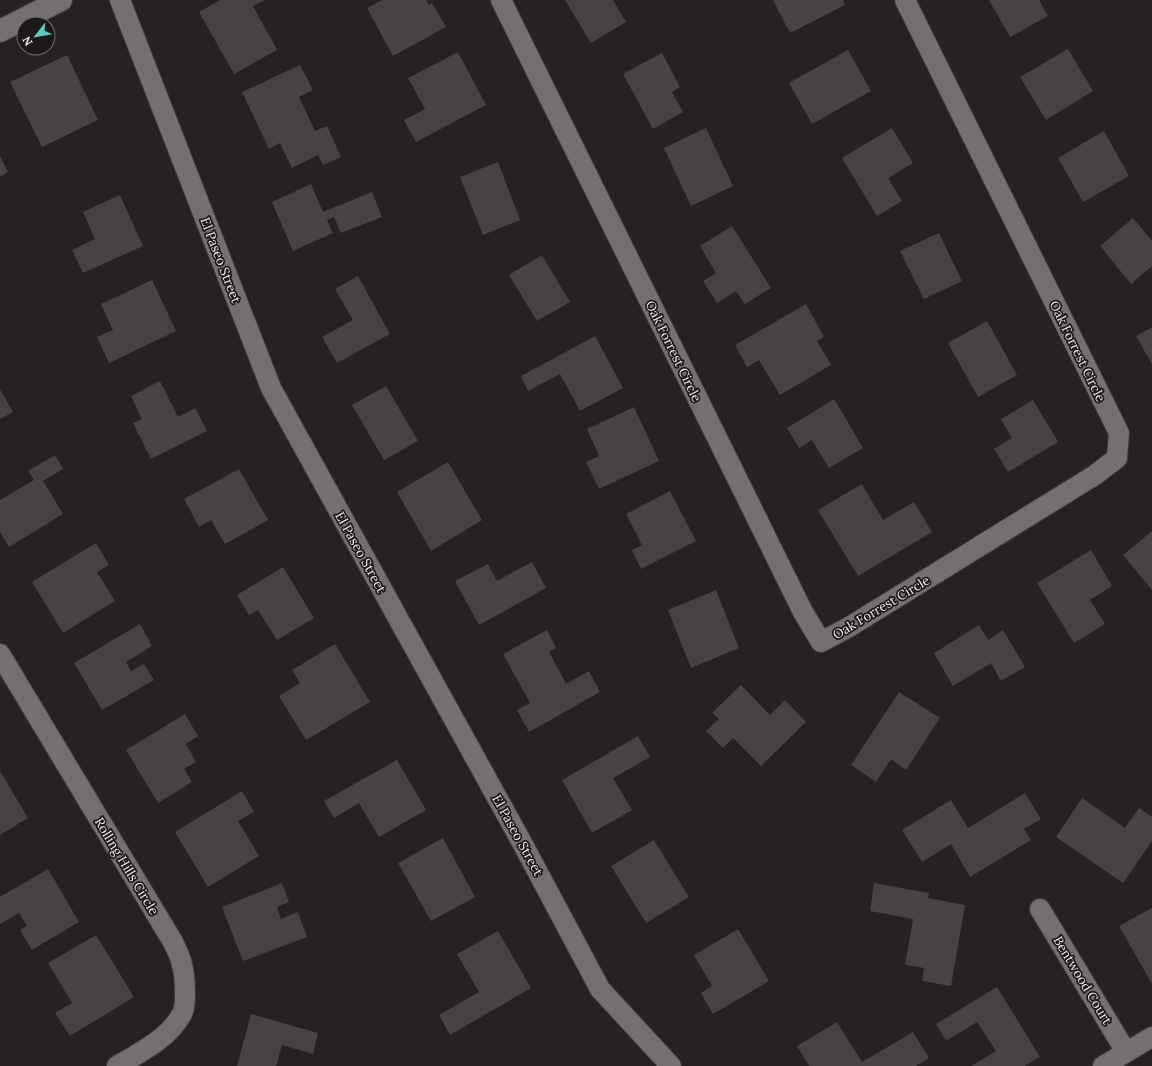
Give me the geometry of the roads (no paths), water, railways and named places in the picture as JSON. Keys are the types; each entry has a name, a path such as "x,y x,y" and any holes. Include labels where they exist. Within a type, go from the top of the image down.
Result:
{"street":[{"path":"0,31 61,0"},
{"name":"El Paseo Street","path":"120,0 271,388 526,850 600,989 671,1066"},
{"name":"Oak Forrest Circle","path":"501,0 803,612 821,642 849,627 1075,487 1117,458 1119,433 905,0"},
{"name":"Rolling Hills Circle","path":"0,654 173,942 182,964 185,990 183,1013 168,1032 152,1045 117,1066"},
{"name":"Bentwood Court","path":"1040,909 1126,1052"},
{"path":"1103,1066 1152,1037"}]}
